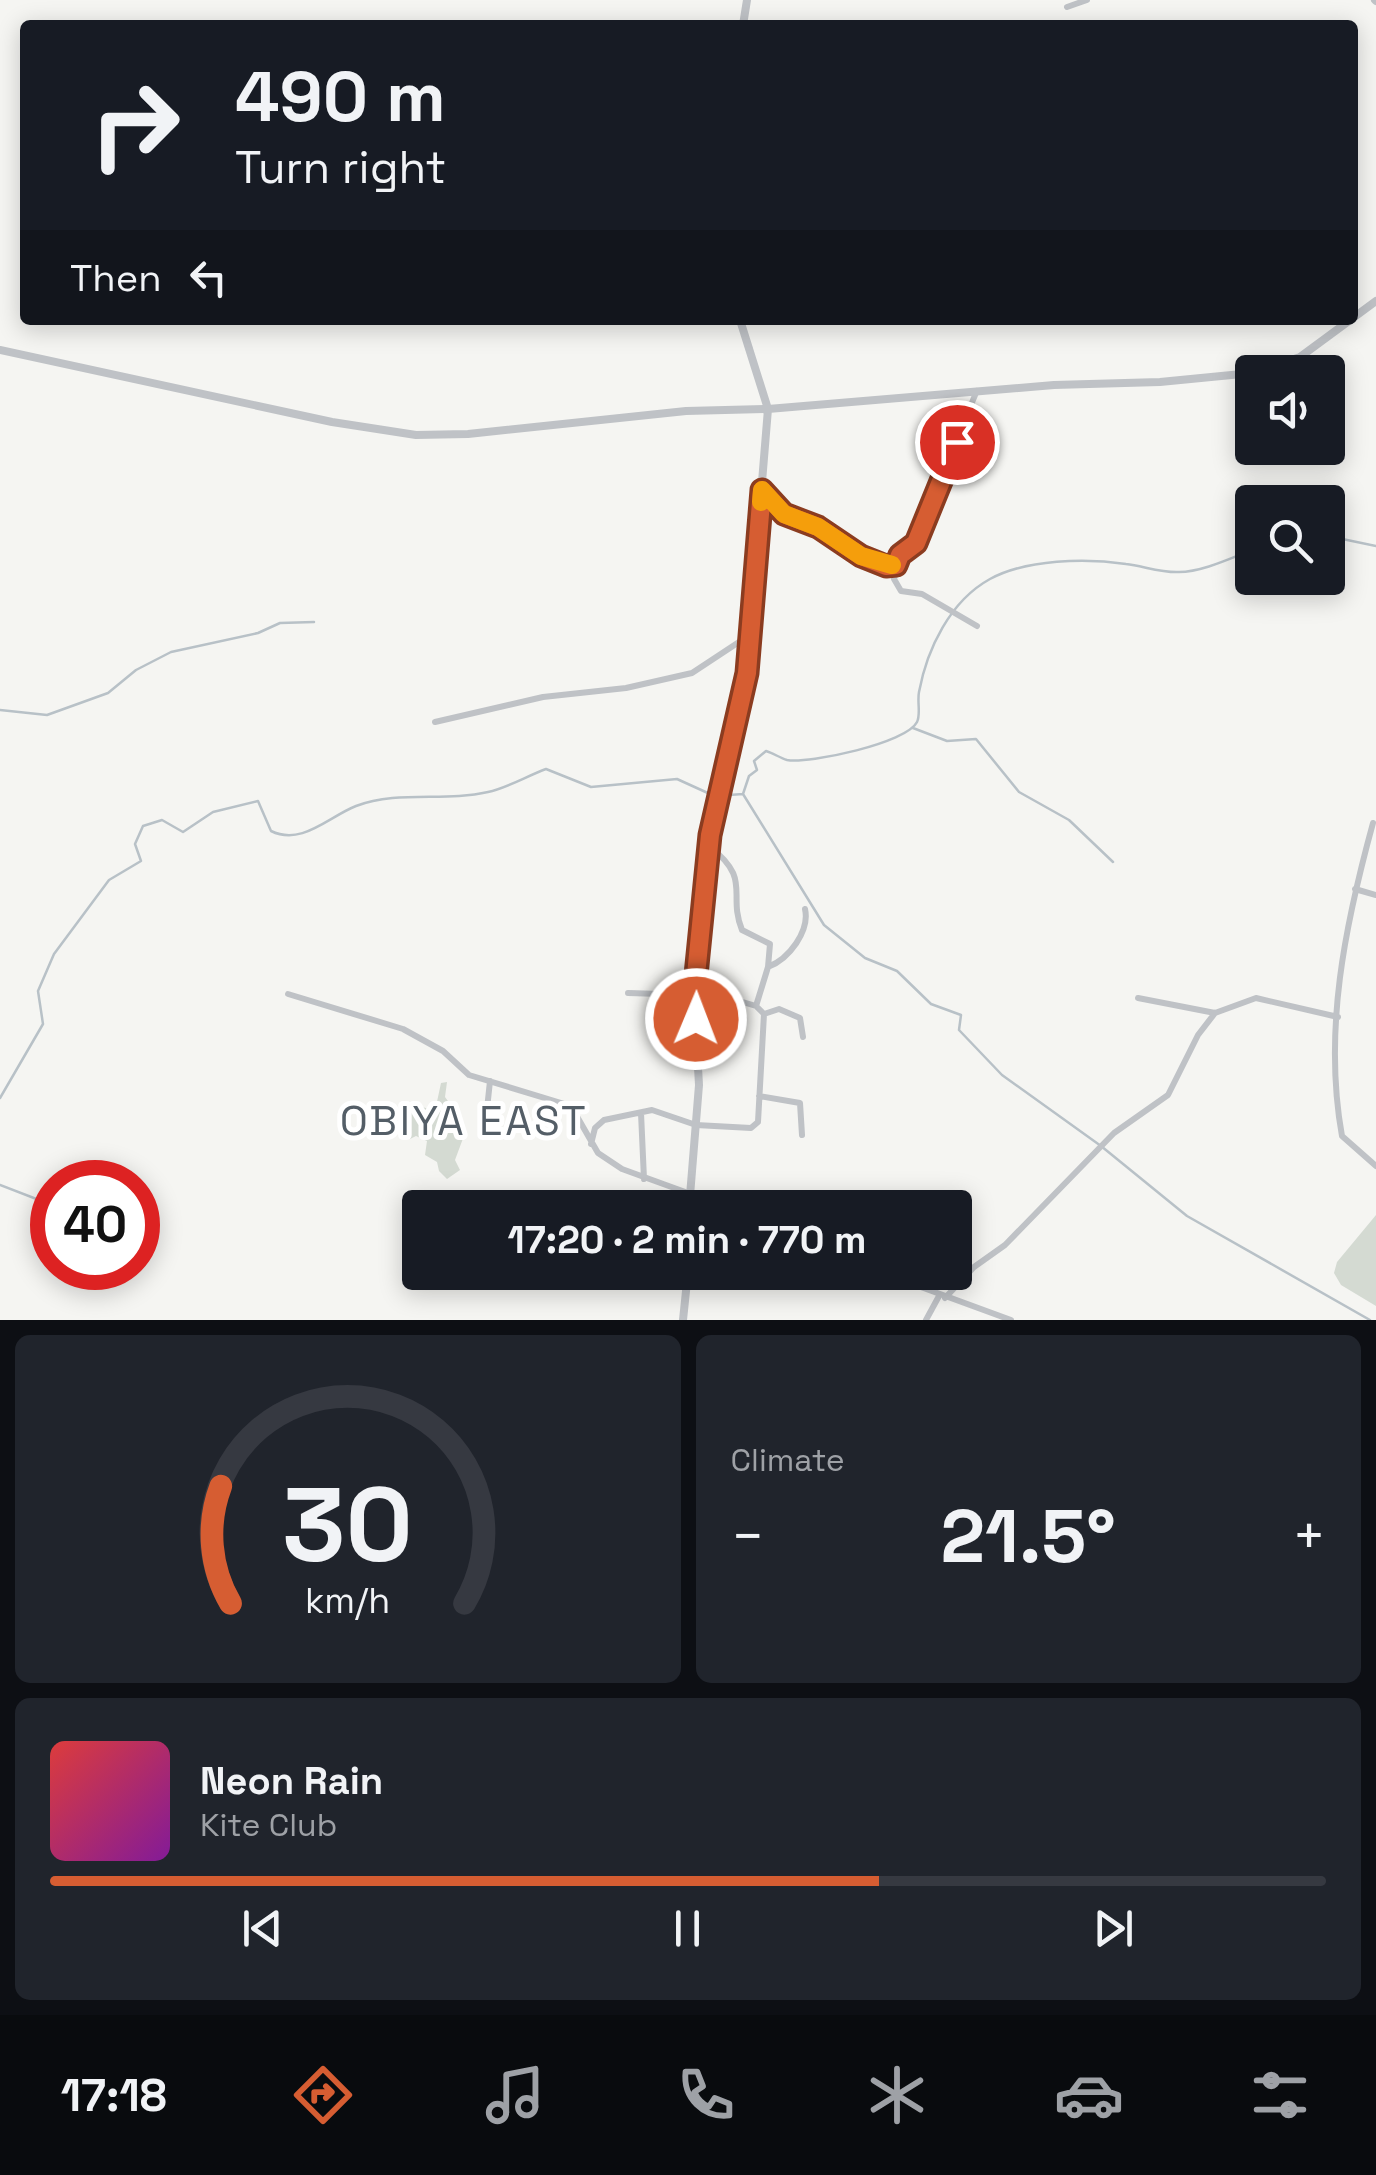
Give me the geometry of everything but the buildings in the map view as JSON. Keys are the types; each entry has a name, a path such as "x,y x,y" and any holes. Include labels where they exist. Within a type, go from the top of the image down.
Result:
{"street":[{"path":"1066,7 1087,0"},
{"path":"688,1190 699,1054 695,991 709,846 751,640 768,409 742,325"},
{"path":"1303,355 1343,325"},
{"path":"0,350 332,422 416,435 468,434 686,411 768,409 1235,374"},
{"path":"894,579 900,555 916,543 977,391"},
{"path":"954,453 981,461"},
{"path":"762,490 784,514 818,527 861,556 886,566 896,565"},
{"path":"886,566 901,591 922,594 977,626"},
{"path":"435,722 542,697 626,688 692,673 739,642 751,640"},
{"path":"1372,823 1342,952 1336,1082 1342,1136 1376,1166"},
{"path":"709,846 738,879 742,930 770,944 768,967 756,1006"},
{"path":"1355,889 1376,895"},
{"path":"768,967 787,957 793,948 806,922 805,909"},
{"path":"591,1144 596,1128 604,1120 641,1113 661,1111 696,1125 751,1128 758,1122 764,1014 756,1006 695,991 628,993"},
{"path":"288,994 403,1028 443,1051 460,1070 571,1106 578,1112 591,1144 622,1169 679,1190"},
{"path":"1138,998 1215,1013 1256,998 1338,1017"},
{"path":"764,1014 779,1009 800,1018 804,1037"},
{"path":"926,1320 942,1296 1005,1245 1114,1134 1168,1094 1198,1035 1215,1013"},
{"path":"484,1137 490,1081"},
{"path":"759,1096 800,1103 802,1134"},
{"path":"641,1113 644,1179"},
{"path":"683,1320 686,1290"},
{"path":"926,1290 1010,1320"}],"shaded area":[{"path":"447,1082 445,1097 453,1108 438,1120 446,1128 456,1126 465,1133 455,1160 460,1170 447,1179 437,1162 425,1155 427,1141 416,1136 410,1139 405,1134 406,1120 392,1122 389,1115 391,1109 410,1103 435,1111 441,1083"},
{"path":"1376,1215 1376,1306 1341,1285 1334,1273 1337,1262"}],"waterway":[{"path":"1345,540 1376,546"},
{"path":"729,795 743,794 749,776 757,770 754,761 766,751 787,760 815,759 877,744 909,730 918,719 923,676 942,628 963,600 990,579 1039,564 1110,562 1188,571 1235,557"},
{"path":"0,710 47,715 108,693 136,670 171,652 258,633 280,623 314,622"},
{"path":"913,728 947,741 976,739 1019,792 1069,820 1113,862"},
{"path":"0,1098 43,1024 38,991 54,954 109,880 141,861 135,844 143,826 162,820 183,832 213,812 258,801 271,831 293,835 372,801 488,792 546,769 591,787 677,779 710,794"},
{"path":"743,794 824,925 865,958 897,971 931,1004 961,1015 959,1030 1002,1075 1101,1146 1187,1216 1370,1320"},
{"path":"0,1185 30,1197"}],"slow traffic":[{"path":"761,502 762,490 784,514 818,527 861,556 892,565"}],"district":[{"name":"OBIYA EAST","path":"464,1120"}],"route":[{"path":"696,1019 694,995 710,835 747,673 762,490 784,514 818,527 861,556 886,566 896,565 900,555 916,543 957,442"}]}
